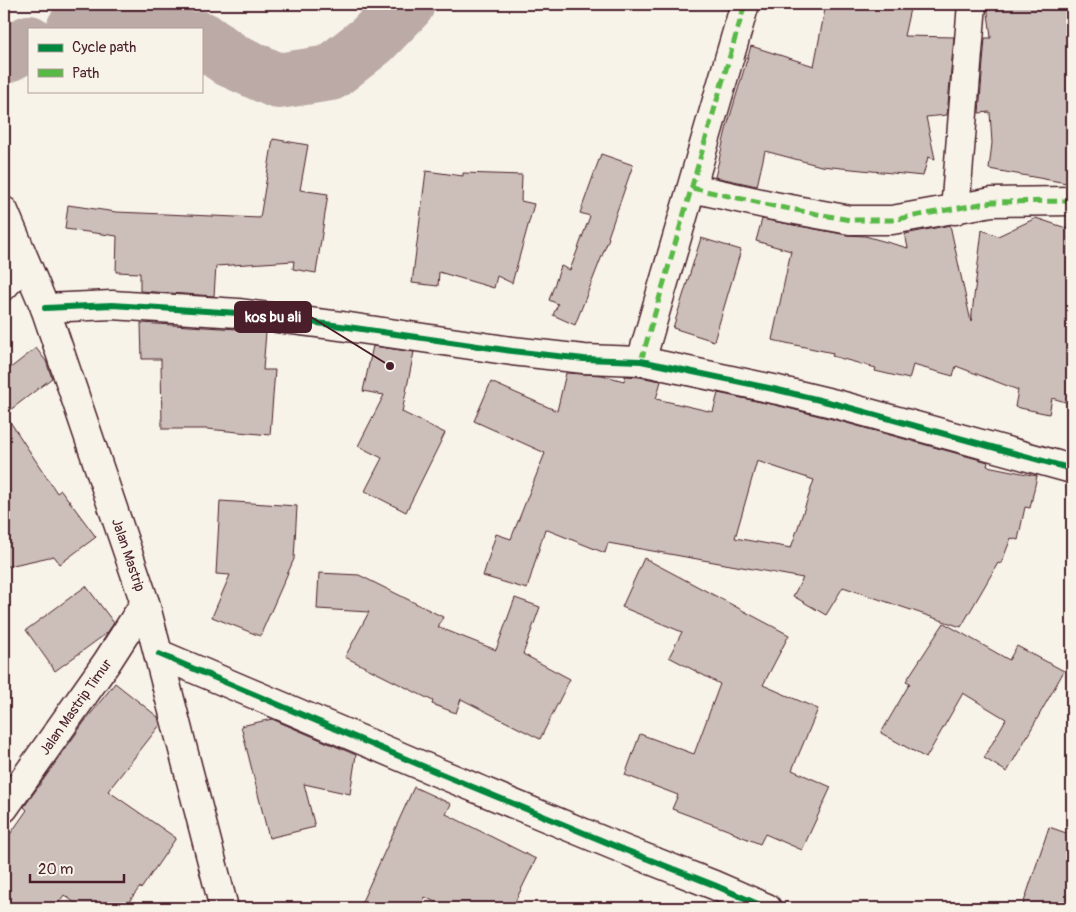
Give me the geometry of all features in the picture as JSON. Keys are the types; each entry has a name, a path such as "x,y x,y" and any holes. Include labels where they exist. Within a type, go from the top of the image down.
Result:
{"street":[{"path":"641,362 744,4"},
{"path":"955,210 972,4"},
{"path":"692,188 850,220 892,220 992,202 1072,201"},
{"name":"Jalan Mastrip","path":"4,211 45,308 144,603 159,654 224,908"},
{"path":"4,286 24,262"},
{"path":"45,308 112,305 238,313 512,351 584,359 641,362 836,404 1072,469"},
{"name":"Jalan Mastrip Timur","path":"4,808 108,662 144,603"},
{"path":"159,654 439,774 767,908"}],"building":[{"path":"826,4 911,4 904,36 954,37 947,115 926,117 935,159 928,157 923,176 821,166 765,151 757,186 715,177 726,130 751,46 814,66"},
{"path":"987,4 1072,4 1072,184 989,169 992,143 990,112 979,113 985,38 991,38"},
{"path":"273,139 308,145 300,190 328,194 316,273 293,269 294,261 216,266 214,296 140,291 140,273 116,272 117,236 65,229 68,205 116,212 260,218"},
{"path":"601,154 633,165 609,238 575,325 553,315 558,304 549,300 561,266 570,270 590,216 580,213"},
{"path":"426,171 463,176 463,173 522,175 521,201 534,204 512,283 497,276 494,288 439,272 438,286 412,283"},
{"path":"1036,218 1072,230 1072,404 1052,398 1049,414 1015,407 1018,390 956,366 953,376 913,365 909,379 875,371 876,368 832,356 833,353 772,340 791,251 756,241 762,219 847,235 865,236 908,248 905,234 950,225 971,322 982,230 998,236"},
{"path":"701,238 741,250 714,341 673,328"},
{"path":"141,323 266,332 263,370 275,370 270,435 207,429 162,429 161,359 142,359"},
{"path":"373,346 414,352 402,412 445,433 406,512 365,491 382,458 358,446 384,395 363,391"},
{"path":"36,348 46,361 52,378 5,414 57,493 61,490 96,537 60,564 54,556 4,567 4,373"},
{"path":"566,373 602,375 624,381 625,376 639,377 661,381 656,399 713,412 718,393 832,419 988,462 987,466 1037,476 1030,508 1025,507 1018,540 1011,538 1001,564 998,563 961,627 843,587 826,615 793,596 803,578 608,543 605,553 545,529 527,589 483,576 496,534 511,539 545,453 474,421 491,382 557,411","holes":["757,461 814,480 791,548 735,538"]},
{"path":"220,501 297,506 294,559 260,636 212,617 230,575 216,574"},
{"path":"644,558 789,635 763,685 818,709 792,770 831,787 802,850 765,834 760,844 672,809 678,795 625,775 640,734 694,754 720,684 669,657 682,632 622,607"},
{"path":"319,573 359,575 443,617 438,627 496,650 515,598 540,607 523,654 570,679 540,739 461,699 456,713 432,704 433,701 345,657 369,612 317,609"},
{"path":"86,586 114,623 107,633 55,671 26,630"},
{"path":"944,623 1009,660 1017,646 1064,671 1007,772 984,758 1006,719 963,693 926,758 881,733 910,683 906,681"},
{"path":"115,683 158,717 160,725 108,791 176,838 141,889 140,887 124,908 82,908 64,895 55,908 4,908 4,843 27,810 24,807 85,721"},
{"path":"272,719 356,755 350,794 304,784 315,827 269,838 241,726"},
{"path":"414,787 451,804 446,814 536,859 512,908 447,908 425,897 420,908 359,908"},
{"path":"1049,827 1072,835 1072,885 1065,908 1022,908"}],"waterway":[{"path":"202,40 231,60 278,81 330,73 372,40 407,4"},
{"path":"77,28 101,21 153,24 168,28"},
{"path":"4,56 28,44"}],"marked path":[{"path":"641,361 745,4"},
{"path":"692,188 850,220 892,220 992,202 1072,201"}],"cycle path":[{"path":"45,308 112,305 238,313 512,351 584,359 641,361 836,404 1072,469"},
{"path":"159,654 439,773 767,908"}],"place":[{"name":"kos bu ali","path":"390,366"}]}
